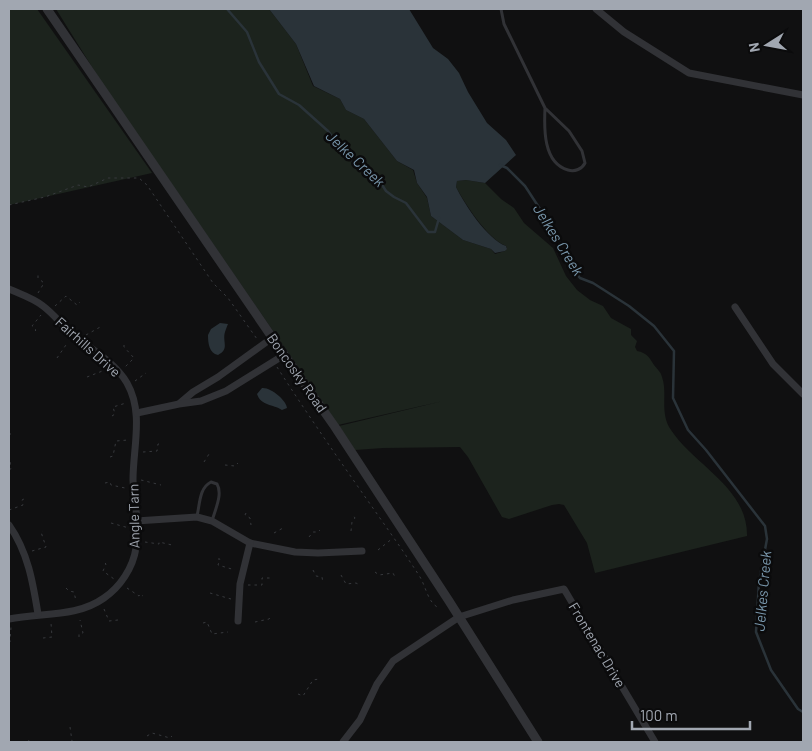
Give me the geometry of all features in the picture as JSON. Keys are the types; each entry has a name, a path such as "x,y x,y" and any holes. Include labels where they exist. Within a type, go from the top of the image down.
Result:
{"street":[{"name":"Boncosky Road","path":"47,9 335,427 538,742"},
{"path":"596,9 624,32 689,73 803,95"},
{"name":"Fairhills Drive","path":"9,289 27,296 42,306 73,334 102,356 126,382 134,399 137,413"},
{"path":"735,307 773,364 803,394"},
{"path":"180,404 193,392 218,377 272,338"},
{"path":"137,413 201,401 226,391 284,355"},
{"name":"Angle Tarn","path":"10,623 38,614 59,614 85,609 95,604 120,584 132,562 136,549 133,477 137,413"},
{"path":"136,521 197,517 212,522 250,543 295,552 362,551"},
{"path":"9,525 17,537 25,557 33,585 38,614"},
{"path":"238,620 240,584 250,543"},
{"name":"Frontenac Drive","path":"459,617 514,600 564,589 655,742"},
{"path":"344,742 360,720 377,684 393,661 459,617"}],"lane":[{"path":"501,9 504,24 545,108 569,132 585,158 582,168 574,171 569,170 561,167 555,161 545,138 545,108"},
{"path":"197,517 203,489 206,484 211,482 217,484 220,488 220,494 212,522"}],"path":[{"path":"9,205 46,197 78,184 88,187 108,178 139,178 147,185 213,283 228,298 262,346"},
{"path":"38,275 38,278 44,282 38,293"},
{"path":"55,306 66,296 77,305 80,302"},
{"path":"35,332 36,330 32,326 41,315"},
{"path":"86,335 102,326"},
{"path":"57,358 69,341"},
{"path":"124,345 134,358 124,368"},
{"path":"273,361 317,430 361,489 420,577 434,606 439,608"},
{"path":"87,377 106,370"},
{"path":"134,382 146,373"},
{"path":"112,416 114,414 113,407 126,403"},
{"path":"110,457 113,456 116,440 128,440"},
{"path":"142,452 157,452 158,444 160,444"},
{"path":"204,462 209,454"},
{"path":"9,470 11,469 10,461 12,461"},
{"path":"225,465 235,466 238,463"},
{"path":"141,480 161,485"},
{"path":"106,483 110,482 111,485 126,488"},
{"path":"9,510 23,505 22,500 24,499"},
{"path":"246,513 245,516 250,518 251,525"},
{"path":"352,531 352,522 356,518 353,515"},
{"path":"111,523 130,528"},
{"path":"274,533 283,528"},
{"path":"309,537 314,532 320,530"},
{"path":"32,551 46,546 41,532 43,531"},
{"path":"378,550 394,538"},
{"path":"144,542 159,544 160,542 172,545"},
{"path":"218,559 220,559 218,566 235,570"},
{"path":"105,563 103,571 115,579"},
{"path":"313,570 316,576 322,577 323,583"},
{"path":"375,572 379,575 393,573 395,577"},
{"path":"340,575 346,584 358,584"},
{"path":"248,585 262,585 262,578 270,578"},
{"path":"66,588 69,592 74,592 76,604"},
{"path":"127,588 139,596 140,594 143,596"},
{"path":"210,593 231,600"},
{"path":"104,609 109,621 118,620"},
{"path":"254,622 271,617"},
{"path":"79,636 79,634 84,633 80,620"},
{"path":"203,623 207,622 212,634 228,632"},
{"path":"9,644 10,623"},
{"path":"43,638 52,637 51,623"},
{"path":"298,694 303,696 313,680 319,680"},
{"path":"70,727 72,741"},
{"path":"147,736 152,733 170,738 172,736"}],"shaded area":[{"path":"9,9 37,9 152,173 9,205"},
{"path":"56,9 269,9 296,44 313,86 340,99 346,110 364,119 397,161 413,170 417,183 427,198 431,216 463,240 491,249 495,254 505,251 506,246 484,229 456,187 457,181 466,180 485,183 501,199 514,208 524,223 553,248 566,276 577,290 590,300 603,306 611,318 631,329 631,335 637,341 635,347 637,351 647,356 660,372 664,383 664,410 667,423 681,443 730,491 739,504 745,519 747,536 595,573 587,543 564,505 552,505 509,519 502,517 468,457 460,447 355,450 339,426 443,401 338,425 102,83"},
{"path":"269,9 409,9 433,48 448,59 459,73 487,123 506,140 516,155 485,183 466,180 457,181 456,187 484,229 506,246 507,249 505,251 495,253 491,249 463,240 431,216 427,197 417,183 414,170 397,161 364,119 346,110 340,99 314,86 296,44"},
{"path":"220,323 228,324 224,336 225,348 218,355 211,350 208,335 211,329"},
{"path":"262,388 266,388 278,395 287,408 282,410 261,401 257,394"}],"waterway":[{"name":"Jelke Creek","path":"227,9 247,32 259,62 279,94 299,105 328,131 345,154 359,167 379,180 386,191 406,203 428,232 435,232 439,218"},
{"name":"Jelkes Creek","path":"500,165 507,168 525,186 557,235 570,266 580,278 593,283 629,306 654,326 674,351 673,398 688,430 706,450 765,526 767,539 759,582 756,632 771,670 798,709 803,712"}]}
